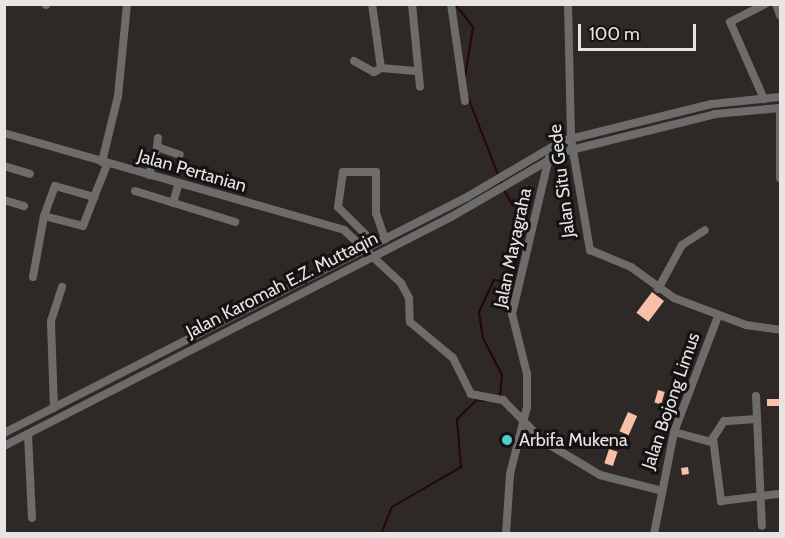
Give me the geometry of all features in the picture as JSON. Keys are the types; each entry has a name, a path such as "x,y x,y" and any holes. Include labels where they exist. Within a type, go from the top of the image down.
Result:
{"street":[{"path":"44,216 83,226 104,163 118,96 127,4"},
{"path":"372,4 381,68"},
{"path":"412,4 420,87"},
{"path":"451,4 465,101"},
{"name":"Jalan Situ Gede","path":"568,4 571,139 590,250 631,267 658,289 718,316 780,330"},
{"path":"764,99 730,22 765,4"},
{"path":"776,4 780,15"},
{"path":"354,61 374,72 381,68 418,72"},
{"name":"Jalan Karomah E.Z. Muttaqin","path":"4,446 488,196 551,147 571,139 712,104 780,97"},
{"path":"780,108 780,178"},
{"name":"Jalan Karomah E.Z. Muttaqin","path":"4,433 484,187 504,182 573,150 715,114 780,108"},
{"name":"Jalan Pertanian","path":"4,133 329,225 366,249 401,283 409,298 410,322 453,358 464,387 471,394 499,398 522,421"},
{"path":"149,175 157,142 180,155"},
{"name":"Jalan Mayagraha","path":"506,534 510,474 522,421 527,374 512,314 551,147"},
{"path":"4,166 30,174"},
{"path":"375,244 338,207 343,172 376,172 376,213 385,239"},
{"path":"173,203 178,184"},
{"path":"33,277 44,216 55,186 94,197"},
{"path":"135,191 235,222"},
{"path":"4,200 24,206"},
{"path":"658,289 682,245 705,230"},
{"path":"54,408 51,321 62,286"},
{"name":"Jalan Bojong Limus","path":"654,534 659,490 675,429 718,316"},
{"path":"139,365 145,375"},
{"path":"756,396 762,526"},
{"path":"756,419 724,421 713,440 721,501 778,494"},
{"path":"522,421 543,441 600,475 659,490"},
{"path":"675,429 713,440"},
{"path":"28,434 32,518"}],"building":[{"path":"652,292 664,301 648,322 636,313"},
{"path":"658,390 665,392 661,404 654,402"},
{"path":"767,399 780,399 780,406 767,406"},
{"path":"628,412 637,416 629,435 619,431"},
{"path":"609,449 618,452 613,466 604,463"},
{"path":"688,467 689,474 682,475 681,468"}],"waterway":[{"path":"455,4 473,27 465,77"},
{"path":"468,97 502,185"},
{"path":"504,190 512,204"},
{"path":"500,397 502,375 483,338 479,312 494,280 509,282"},
{"path":"381,534 392,507 461,467 457,419 477,400 485,401"}],"place":[{"name":"Arbifa Mukena","path":"507,440"}]}
